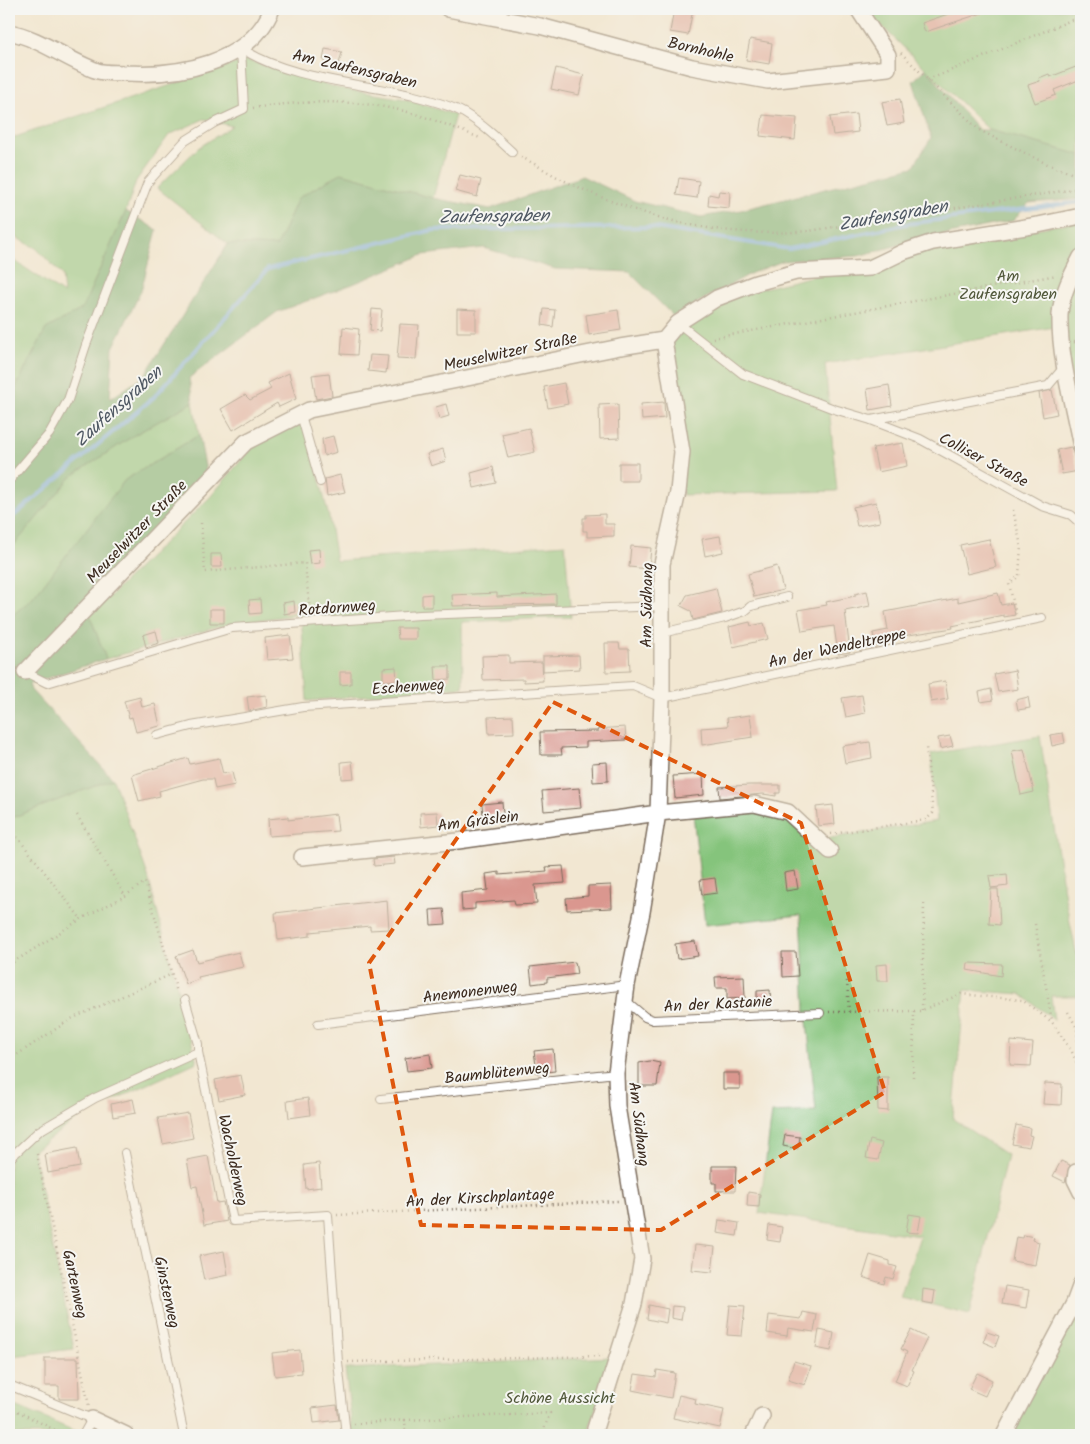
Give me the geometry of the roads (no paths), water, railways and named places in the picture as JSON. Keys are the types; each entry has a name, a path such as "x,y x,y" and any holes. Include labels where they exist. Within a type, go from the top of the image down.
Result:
{"street":[{"path":"9,32 97,71 146,74 202,67 241,48 267,21 272,9"},
{"name":"Bornhohle","path":"448,9 540,26 692,67 768,81 888,68 888,55 858,9"},
{"path":"664,340 678,323 717,298 756,283 796,272 870,268 903,252 933,242 1081,216"},
{"path":"1081,258 1074,272 1060,313 1065,366 1081,447"},
{"name":"Meuselwitzer Straße","path":"25,672 246,442 309,410 620,347 664,340"},
{"name":"Am Südhang","path":"593,1435 634,1304 642,1259 617,1106 616,1073 626,992 658,813 662,698 662,564 678,492 682,452 664,340"},
{"path":"658,813 754,804 788,812 830,851"},
{"name":"Am Gräslein","path":"302,857 458,841 658,813"},
{"path":"1076,1172 1075,1180 1081,1192"},
{"path":"1004,1435 1074,1303 1081,1284"},
{"path":"753,1435 762,1416"},
{"path":"92,1420 126,1435"}],"lane":[{"path":"9,481 48,434 68,400 86,345 148,182 185,141 214,123 244,109 241,48"},
{"name":"Am Zaufensgraben","path":"241,48 253,56 302,72 337,82 411,95 463,112 489,131 512,152"},
{"name":"Colliser Straße","path":"678,323 743,374 834,409 871,420 920,440 1042,506 1071,515 1081,524"},
{"name":"Colliser Straße","path":"871,420 1048,386 1065,366"},
{"path":"301,415 320,482"},
{"path":"662,633 725,618 745,611 751,606 787,597"},
{"name":"Rotdornweg","path":"25,672 47,682 232,628 420,615 662,606"},
{"name":"An der Wendeltreppe","path":"662,698 1042,618"},
{"name":"Eschenweg","path":"157,735 191,726 303,707 633,686 662,698"},
{"name":"An der Kastanie","path":"626,992 645,1017 653,1020 820,1013"},
{"name":"Anemonenweg","path":"318,1024 626,992"},
{"name":"Wacholderweg","path":"185,1000 198,1044 198,1052 233,1221 328,1215 338,1362 346,1435"},
{"path":"9,1159 39,1131 95,1098 198,1052"},
{"name":"Baumblütenweg","path":"381,1099 616,1073"},
{"name":"Ginsterweg","path":"125,1154 184,1435"},
{"path":"9,1385 92,1420 83,1435"}],"waterway":[{"name":"Zaufensgraben","path":"9,520 154,397 268,269 433,230 650,227 789,249 906,224 1081,202"}],"park label":[{"name":"Schöne Aussicht","path":"560,1397"}]}
